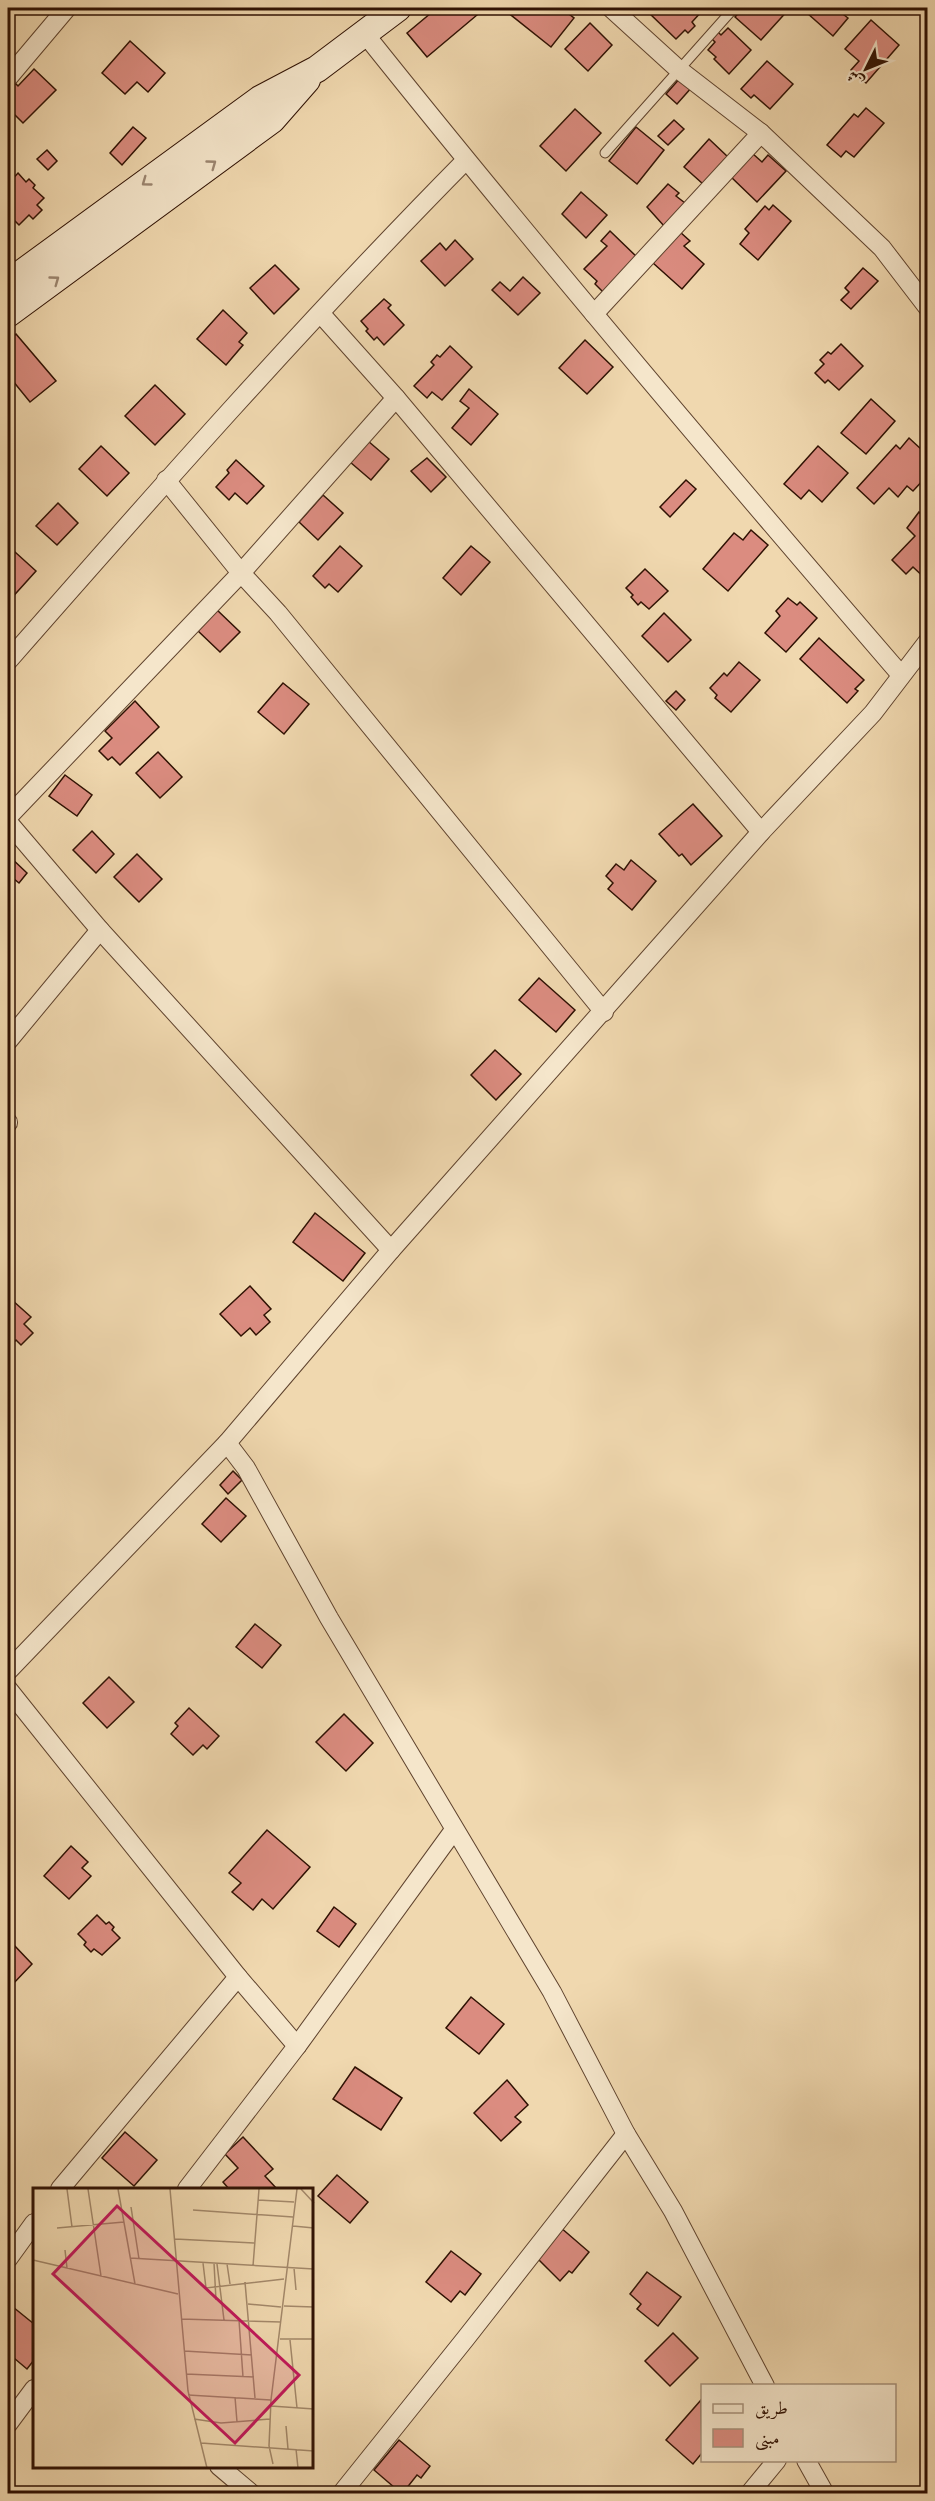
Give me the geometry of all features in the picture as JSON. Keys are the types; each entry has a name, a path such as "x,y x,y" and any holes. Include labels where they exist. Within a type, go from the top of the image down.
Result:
{"main road":[{"path":"8,283 260,99 317,69 398,8"},
{"path":"8,314 272,120 317,69"}],"street":[{"path":"8,78 67,8"},
{"path":"611,8 678,69 761,133 882,248 927,308"},
{"path":"365,34 594,314 901,675"},
{"path":"594,314 761,133"},
{"path":"8,661 166,480 388,239 466,160"},
{"path":"321,314 396,398 760,832"},
{"path":"8,817 241,573 396,398"},
{"path":"166,480 241,573 278,613 604,1012"},
{"path":"8,1671 227,1443 391,1250 604,1012 760,832 873,712 927,640"},
{"path":"8,822 100,930 391,1250"},
{"path":"8,1041 100,930"},
{"path":"227,1443 246,1468 329,1618 552,1992 626,2134 673,2211 764,2384"},
{"path":"8,1689 238,1977 297,2046"},
{"path":"188,2188 297,2046 454,1830"},
{"path":"61,2188 238,1977"},
{"path":"341,2493 626,2134"},
{"path":"8,2259 33,2224"},
{"path":"8,2424 33,2390"},
{"path":"749,2493 775,2462"},
{"path":"807,2462 825,2493"},
{"path":"221,2468 252,2493"}],"lane":[{"path":"605,153 734,8"}],"building":[{"path":"437,8 471,8 477,15 427,57 407,33"},
{"path":"502,8 561,8 574,18 551,47"},
{"path":"651,8 698,8 702,11 692,22 695,26 688,33 685,30 676,39 647,11"},
{"path":"743,8 790,8 761,40 735,17"},
{"path":"812,8 835,8 848,18 833,36 807,13"},
{"path":"871,20 899,45 866,83 851,70 859,61 845,49"},
{"path":"590,23 612,45 588,71 565,49"},
{"path":"728,28 751,50 729,74 708,50 715,42 712,39 718,32 721,35"},
{"path":"130,41 165,73 148,92 137,82 125,94 102,73"},
{"path":"767,61 793,84 770,109 754,95 751,98 741,89"},
{"path":"34,69 56,90 23,123 8,108 8,92 15,83 18,86"},
{"path":"681,77 692,87 677,104 666,94"},
{"path":"866,108 884,123 854,157 846,151 841,157 827,145 854,114 858,117"},
{"path":"575,109 601,133 566,171 540,146"},
{"path":"674,120 684,129 668,145 658,136"},
{"path":"133,127 146,138 122,165 110,153"},
{"path":"636,127 664,150 637,184 609,161"},
{"path":"709,139 728,157 703,184 684,167"},
{"path":"47,150 57,161 48,170 37,159"},
{"path":"752,153 762,162 768,155 786,171 757,202 730,176"},
{"path":"18,173 26,182 29,179 35,185 33,188 44,198 37,205 42,210 33,219 29,215 19,225 8,214 8,184"},
{"path":"668,184 679,193 676,196 685,203 664,226 647,207"},
{"path":"581,192 607,215 586,238 562,214"},
{"path":"773,205 791,221 758,260 740,244 749,233 745,229 765,206 769,210"},
{"path":"610,231 639,259 605,294 595,284 597,281 584,269 607,246 601,241"},
{"path":"680,232 690,241 684,246 704,264 682,289 653,263"},
{"path":"455,240 473,259 445,286 421,261 440,243 446,250"},
{"path":"275,265 299,289 274,314 250,288"},
{"path":"863,268 878,281 851,309 841,300 849,292 845,288"},
{"path":"523,277 540,293 518,315 492,290 500,282 510,291"},
{"path":"384,299 391,305 388,308 404,325 384,345 377,337 374,340 361,321"},
{"path":"223,310 247,333 239,342 243,345 226,365 197,339"},
{"path":"16,334 56,381 30,402 8,375 8,341"},
{"path":"585,340 613,367 587,394 559,368"},
{"path":"841,344 863,366 839,390 828,380 825,383 815,373 824,364 820,360 828,352 831,354"},
{"path":"450,346 472,367 442,400 432,392 427,398 414,386 434,365 431,362 437,355 440,357"},
{"path":"155,385 185,414 155,445 125,416"},
{"path":"469,389 498,414 471,445 452,428 469,408 460,401"},
{"path":"871,399 895,421 866,454 841,433"},
{"path":"909,438 922,450 928,444 928,473 913,491 907,486 898,497 889,488 874,504 857,488 896,445 900,449"},
{"path":"368,441 389,459 371,480 350,462"},
{"path":"101,446 129,473 107,496 79,469"},
{"path":"818,446 848,473 822,502 809,490 801,499 784,484"},
{"path":"427,458 446,477 431,492 411,471"},
{"path":"236,460 264,486 247,504 235,493 229,500 216,487 229,473 227,470"},
{"path":"686,480 696,489 670,517 660,507"},
{"path":"323,495 343,513 318,540 299,522"},
{"path":"58,503 78,523 57,545 36,526"},
{"path":"919,512 928,521 928,581 913,567 906,574 892,560 915,536 907,528"},
{"path":"751,530 768,545 728,591 703,569 734,533 743,540"},
{"path":"340,546 362,566 338,592 329,584 325,588 313,576"},
{"path":"471,546 490,562 461,595 443,578"},
{"path":"15,552 36,571 8,602 8,561"},
{"path":"645,569 668,591 649,609 641,602 638,605 626,588"},
{"path":"788,598 797,605 800,602 817,618 786,652 765,633 780,616 776,611"},
{"path":"216,609 240,632 220,652 197,630"},
{"path":"664,613 691,640 668,662 642,636"},
{"path":"819,638 864,680 855,689 858,691 847,703 800,659"},
{"path":"739,662 760,680 731,712 715,698 717,695 710,688 724,673 727,676"},
{"path":"283,683 309,704 284,734 258,712"},
{"path":"676,691 685,700 676,710 666,701"},
{"path":"135,701 159,727 120,765 112,757 108,760 99,751 112,738 105,731"},
{"path":"158,752 182,777 160,798 136,773"},
{"path":"65,775 92,795 77,816 49,796"},
{"path":"693,804 722,836 691,865 682,854 679,856 659,834"},
{"path":"92,831 114,854 96,873 73,850"},
{"path":"137,854 162,879 139,902 114,877"},
{"path":"8,855 27,873 19,883 8,874"},
{"path":"631,860 656,881 632,910 608,889 613,883 606,876 616,864 624,870"},
{"path":"539,978 575,1010 556,1032 519,1000"},
{"path":"495,1050 521,1074 496,1100 471,1075"},
{"path":"315,1213 365,1253 343,1281 293,1242"},
{"path":"250,1286 271,1309 264,1315 270,1322 256,1335 250,1328 241,1336 220,1314"},
{"path":"12,1300 31,1317 24,1324 33,1333 21,1345 16,1340 8,1348 8,1305"},
{"path":"233,1471 242,1480 228,1494 220,1485"},
{"path":"226,1498 246,1516 221,1542 202,1524"},
{"path":"255,1624 281,1645 262,1668 236,1647"},
{"path":"109,1677 134,1702 107,1728 83,1703"},
{"path":"189,1708 219,1736 207,1749 203,1745 193,1755 171,1734 178,1726 175,1723"},
{"path":"344,1714 373,1743 346,1771 316,1742"},
{"path":"267,1830 310,1867 273,1909 262,1899 253,1910 232,1892 241,1883 229,1873"},
{"path":"71,1846 88,1862 82,1868 91,1876 69,1899 44,1876"},
{"path":"334,1907 356,1924 339,1947 317,1931"},
{"path":"97,1915 106,1924 109,1922 114,1927 112,1930 120,1938 102,1955 94,1949 91,1952 84,1945 86,1942 78,1934"},
{"path":"8,1943 10,1946 12,1943 32,1964 12,1985 8,1981"},
{"path":"471,1997 504,2024 479,2054 446,2028"},
{"path":"355,2067 402,2098 381,2130 333,2099"},
{"path":"507,2080 528,2105 515,2117 521,2122 501,2141 474,2113"},
{"path":"125,2132 157,2160 134,2186 102,2158"},
{"path":"243,2137 273,2169 265,2176 276,2188 228,2188 223,2182 238,2168 225,2154"},
{"path":"337,2175 368,2202 350,2223 318,2196"},
{"path":"560,2227 589,2252 572,2273 569,2271 560,2281 535,2256"},
{"path":"451,2251 481,2274 465,2295 460,2291 451,2302 426,2282"},
{"path":"647,2272 681,2297 658,2326 637,2309 641,2304 630,2294"},
{"path":"13,2307 33,2323 33,2361 27,2369 8,2353 8,2313"},
{"path":"673,2333 698,2358 670,2386 645,2361"},
{"path":"701,2400 701,2454 693,2464 666,2440"},
{"path":"399,2440 430,2466 421,2478 417,2475 402,2494 374,2470"}]}
